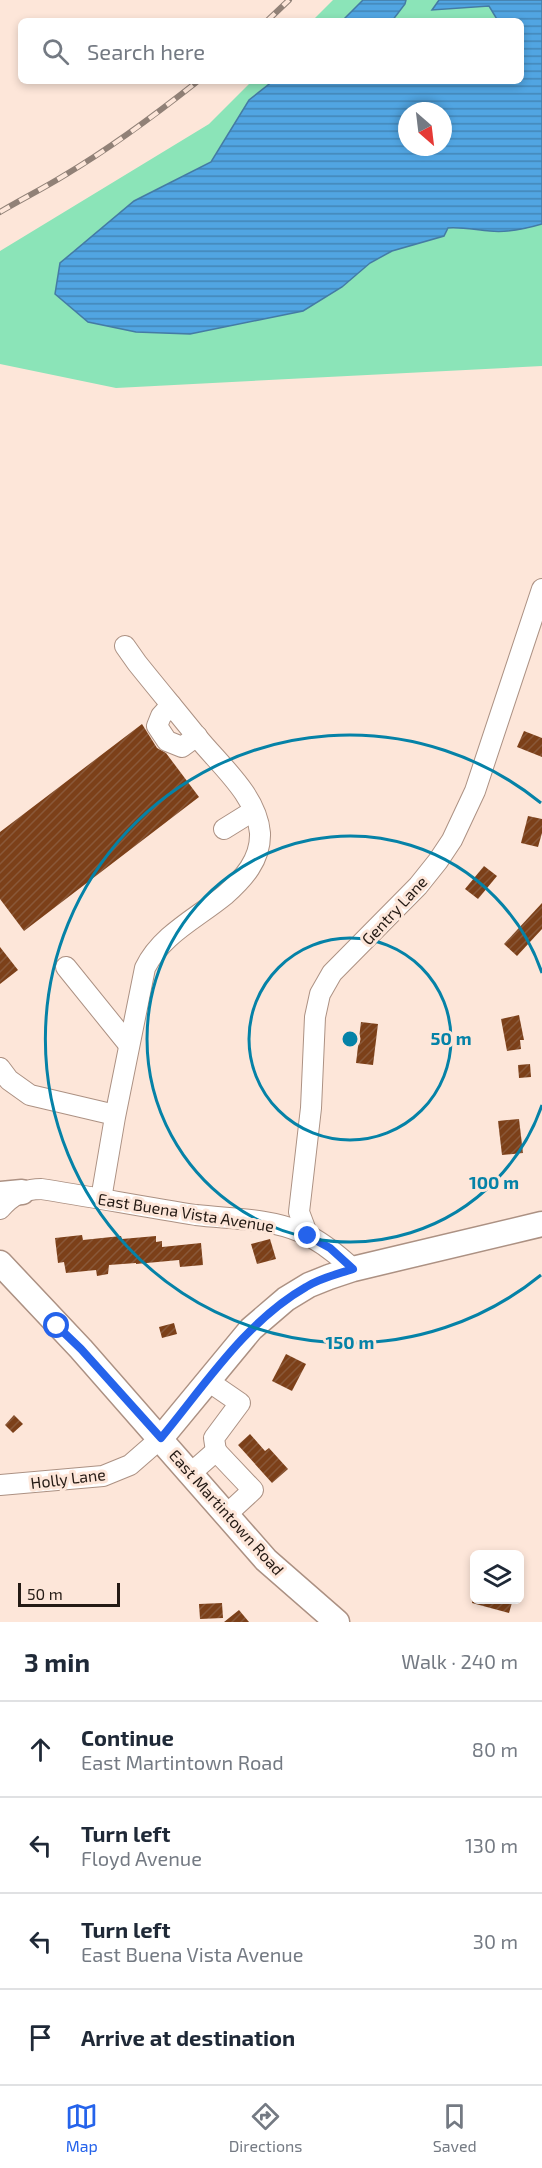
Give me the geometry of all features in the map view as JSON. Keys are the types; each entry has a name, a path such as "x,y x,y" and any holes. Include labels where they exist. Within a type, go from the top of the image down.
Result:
{"main road":[{"path":"161,1438 251,1329 268,1313 309,1285 353,1269 542,1224"},
{"name":"East Martintown Road","path":"0,1263 161,1438 266,1560 337,1622"}],"street":[{"name":"Gentry Lane","path":"308,1236 299,1212 311,1108 315,1017 320,994 332,973 418,886 452,840 476,791 542,589"},
{"path":"101,1198 141,980 150,958 165,939 207,910 234,887 249,870 260,838 253,811 242,790 125,646"},
{"path":"224,829 253,811"},
{"path":"66,967 129,1045"},
{"path":"0,1068 9,1080 30,1095 115,1114"},
{"name":"East Buena Vista Avenue","path":"0,1209 11,1193 41,1189 137,1206 266,1223 283,1226 308,1236 330,1248 353,1269"},
{"path":"208,1381 240,1403 214,1438 216,1451 253,1490 227,1514"},
{"name":"Holly Lane","path":"0,1485 103,1476 130,1465 161,1438"},
{"path":"191,1473 216,1451"}],"green space":[{"path":"333,0 542,0 542,366 116,388 0,364 0,251 209,124 249,84 524,84 524,18 315,18"}],"water":[{"path":"363,0 406,0 394,18 345,18"},
{"path":"439,0 542,0 542,224 503,231 448,228 444,236 392,251 370,263 342,287 303,311 190,334 136,332 88,322 55,294 60,263 134,201 211,162 249,100 269,84 524,84 524,18 496,18 489,6 432,10"}],"building":[{"path":"142,724 157,748 166,753 199,797 24,931 0,899 0,832"},
{"path":"524,731 542,738 542,757 517,747"},
{"path":"528,816 542,819 542,833 538,847 521,843"},
{"path":"484,866 497,876 478,899 465,889"},
{"path":"542,903 542,929 517,956 504,944"},
{"path":"0,947 18,970 0,984"},
{"path":"519,1015 524,1040 520,1040 521,1049 507,1051 501,1019"},
{"path":"361,1022 378,1024 373,1065 356,1063"},
{"path":"530,1064 531,1077 519,1078 518,1065"},
{"path":"519,1119 523,1153 502,1155 498,1121"},
{"path":"82,1235 83,1240 121,1236 122,1239 156,1236 156,1242 162,1241 162,1247 201,1243 203,1265 180,1267 179,1260 109,1265 108,1274 97,1276 96,1270 66,1273 64,1262 58,1263 55,1238"},
{"path":"270,1239 276,1259 257,1264 251,1244"},
{"path":"174,1323 177,1334 162,1338 159,1327"},
{"path":"286,1354 306,1364 292,1391 272,1381"},
{"path":"14,1415 23,1424 13,1433 5,1425"},
{"path":"250,1434 265,1451 269,1448 288,1469 272,1483 238,1445"},
{"path":"222,1603 223,1618 200,1619 199,1604"},
{"path":"476,1604 512,1604 509,1613"},
{"path":"239,1610 249,1622 224,1622"}],"railway":[{"path":"270,18 289,0"},
{"path":"0,212 100,153 194,84"}],"route":[{"path":"57,1326 81,1349 161,1438 238,1344 268,1313 309,1285 353,1269 330,1248 308,1236"}]}
